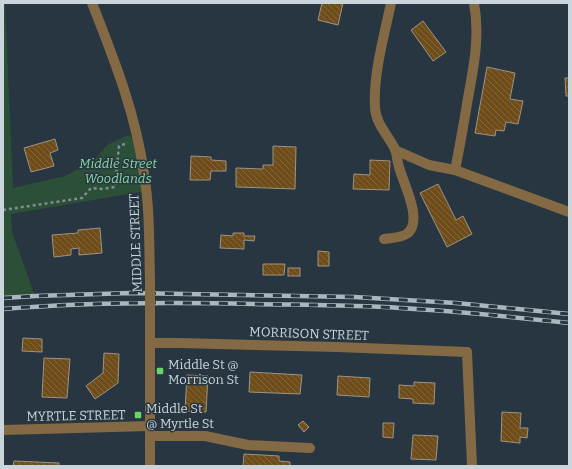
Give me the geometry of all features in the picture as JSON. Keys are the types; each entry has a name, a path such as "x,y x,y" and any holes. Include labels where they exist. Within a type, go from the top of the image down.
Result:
{"street":[{"name":"MIDDLE STREET","path":"92,3 130,106 147,193 150,280 150,466"},
{"path":"384,240 404,236 413,224 414,218 412,205 395,150 381,126 376,110 375,96 378,72 391,3"},
{"path":"455,170 474,66 477,31 474,3"},
{"path":"395,150 429,164 455,170 569,212"},
{"name":"MORRISON STREET","path":"150,344 186,343 467,352 472,466"},
{"name":"MYRTLE STREET","path":"3,430 150,431 205,436 248,446 310,448"}],"path":[{"path":"3,210 82,198 91,188 103,189 115,187 119,146 138,141"}],"green space":[{"name":"Middle Street Woodlands","path":"3,3 5,4 13,188 65,176 94,161 107,145 128,135 138,141 146,191 11,214 12,232 35,296 3,301"}],"building":[{"path":"322,3 343,3 338,25 318,20"},
{"path":"423,21 446,52 433,61 411,30"},
{"path":"487,67 515,73 510,99 523,101 518,124 506,122 504,131 496,130 495,136 475,133"},
{"path":"565,78 569,78 569,96 566,96"},
{"path":"55,139 58,150 50,153 54,166 31,172 24,148"},
{"path":"273,146 296,147 295,189 236,187 236,168 263,169 263,165 273,165"},
{"path":"191,156 211,157 211,160 226,161 226,171 211,171 210,180 190,180"},
{"path":"370,160 390,161 389,190 353,189 354,174 370,175"},
{"path":"438,184 456,220 463,216 472,234 447,247 420,193"},
{"path":"100,228 102,253 79,255 79,248 71,249 71,255 54,257 52,235 78,233 78,230"},
{"path":"233,233 244,233 244,236 255,236 254,241 244,240 244,249 220,248 221,235 233,236"},
{"path":"318,251 329,252 329,266 318,266"},
{"path":"263,264 285,264 284,275 263,275"},
{"path":"288,268 300,268 300,276 288,276"},
{"path":"23,338 42,339 42,352 22,351"},
{"path":"104,353 119,354 118,383 95,399 86,386 103,373"},
{"path":"44,358 70,359 67,398 42,397"},
{"path":"250,372 302,375 300,394 249,392"},
{"path":"187,375 208,376 206,412 185,411"},
{"path":"338,376 370,378 369,397 337,395"},
{"path":"414,382 435,383 434,404 413,403 413,399 399,398 399,385 414,386"},
{"path":"502,412 521,413 520,428 528,428 527,438 520,437 520,443 501,441"},
{"path":"303,421 309,427 304,432 298,425"},
{"path":"383,423 394,423 393,438 383,437"},
{"path":"413,435 438,436 436,460 411,459"},
{"path":"244,454 279,456 279,461 290,462 290,466 243,466"},
{"path":"14,461 59,463 59,466 13,466"}],"railway":[{"path":"3,298 131,293 354,297 456,303 569,314"},
{"path":"3,309 128,303 345,306 442,311 569,323"}],"place":[{"name":"Middle St @ Morrison St","path":"160,371"},
{"name":"Middle St @ Myrtle St","path":"138,415"}]}
